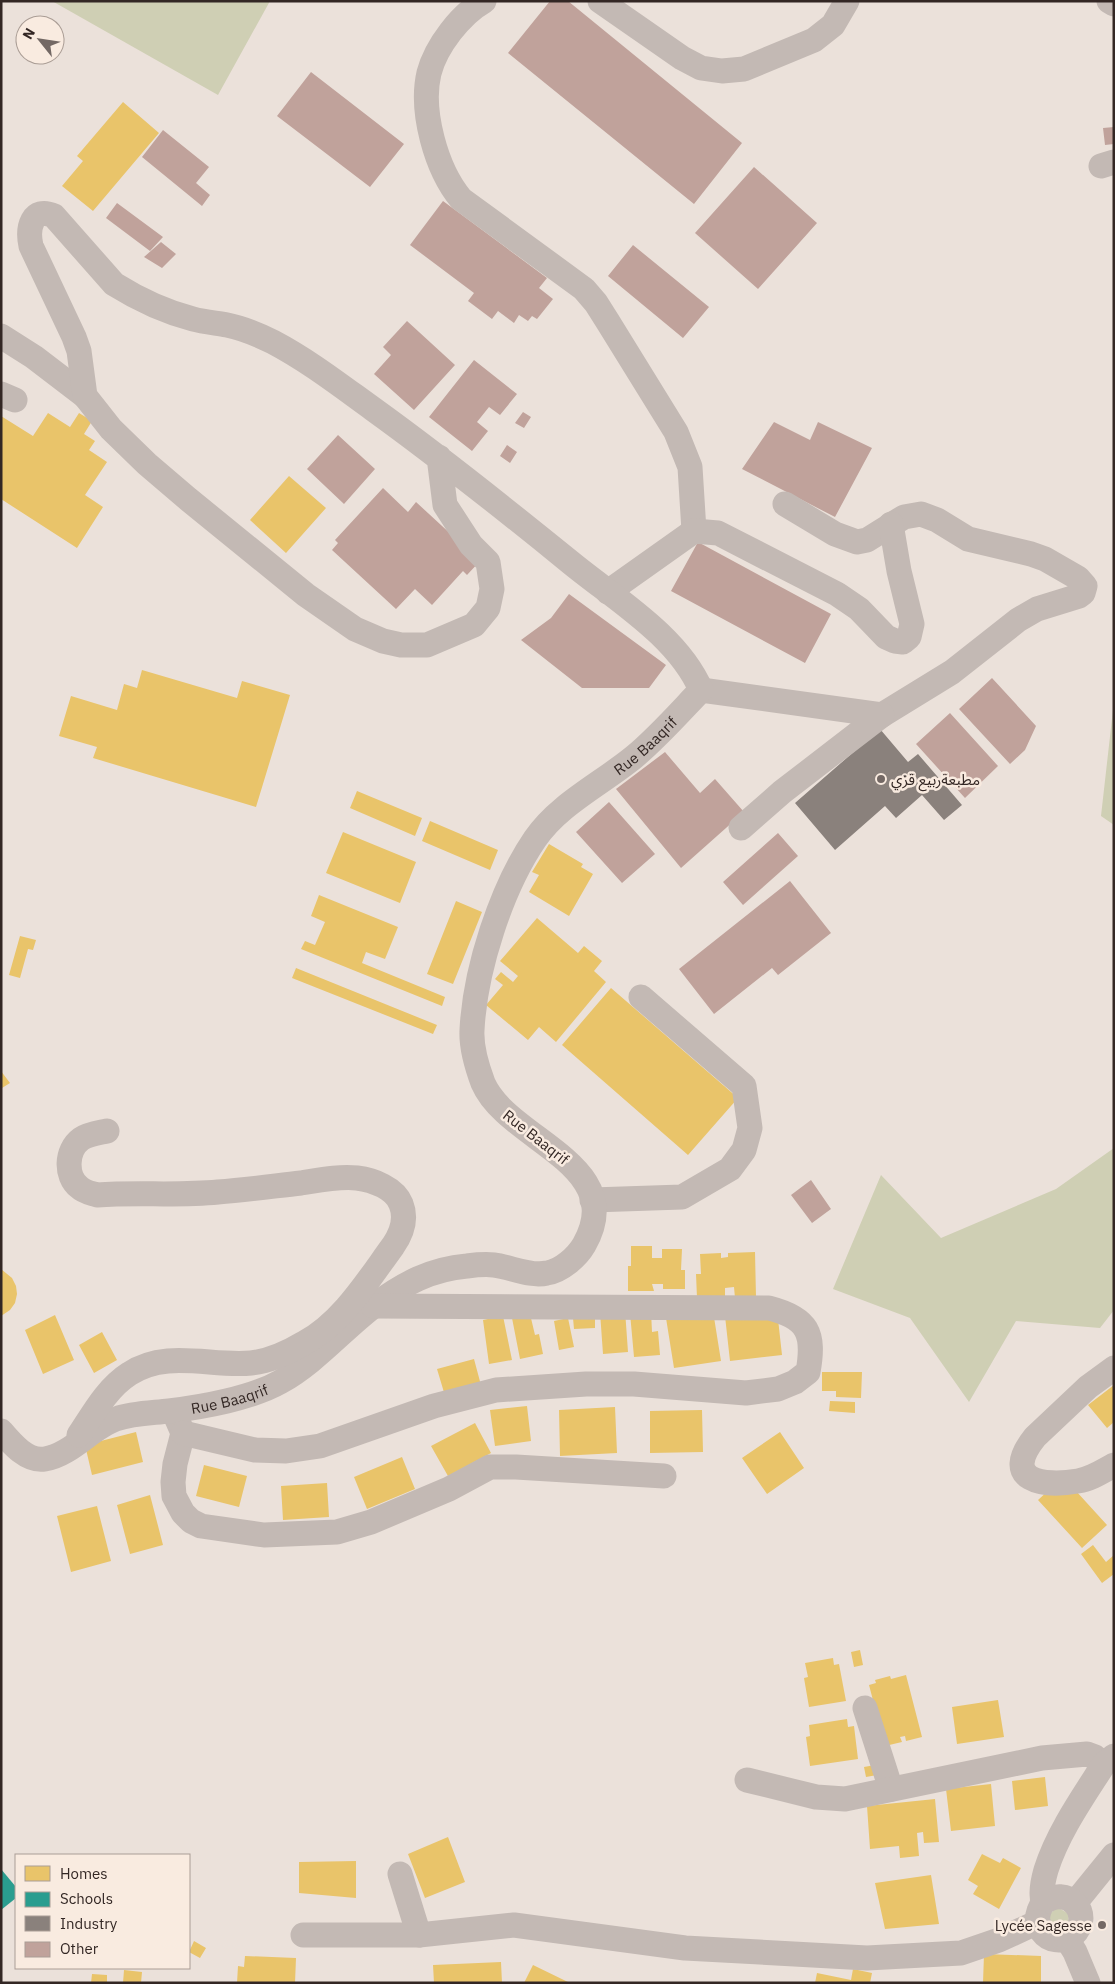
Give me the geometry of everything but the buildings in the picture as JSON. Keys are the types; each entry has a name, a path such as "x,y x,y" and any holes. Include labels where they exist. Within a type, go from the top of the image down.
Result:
{"street":[{"path":"484,1 471,9 454,27 429,72 430,120 440,164 450,186 461,199 570,278 596,303 676,432 684,449 690,467 694,531"},
{"path":"600,1 682,58 701,68 722,71 744,69 814,40 833,25 847,1"},
{"path":"1109,1 1114,4"},
{"path":"85,396 79,351 35,256 29,238 32,221 42,213 54,216 62,223 101,270 120,288 165,310 194,320 229,326 271,342 312,366 439,457 632,610 678,654 694,673 701,690 882,715"},
{"path":"1,336 85,396 111,429 147,464 306,595 355,629 383,642 401,645 428,645 474,625 488,608 492,590 488,562 472,545 444,505 439,457"},
{"path":"741,828 782,792 882,715 952,672 1018,620 1037,610 1079,596 1085,589 1085,586 1078,578 1045,559 968,539 921,514 912,515 891,524 867,540 857,542 835,534 785,504"},
{"path":"608,592 694,531 708,531 724,536 837,594 859,609 886,637 903,642 909,637 912,624 899,571 891,524"},
{"name":"Rue Baaqrif","path":"1,1431 23,1452 32,1457 44,1459 72,1446 113,1420 124,1416 178,1422 259,1393 282,1381 307,1364 373,1306 401,1286 425,1274 443,1270 491,1265 547,1274 563,1266 579,1253 586,1240 594,1211 592,1200 576,1168 559,1153 513,1121 500,1109 484,1086 476,1060 472,1033 477,993 489,942 504,897 518,867 537,836 563,809 634,757 663,731 701,690"},
{"path":"592,1200 682,1197 730,1169 744,1150 750,1128 744,1086 641,996"},
{"path":"72,1446 112,1388 128,1374 143,1367 165,1361 186,1360 252,1362 281,1354 306,1343 328,1326 348,1304 397,1240 404,1225 404,1210 400,1200 392,1191 376,1183 358,1178 331,1178 216,1192 97,1195 87,1192 73,1180 68,1167 72,1150 79,1140 91,1134 107,1131"},
{"path":"373,1306 769,1308 786,1312 802,1323 808,1332 811,1357 808,1372 795,1382 765,1392 746,1393 634,1384 586,1384 496,1390 434,1406 320,1446 286,1451 255,1450 178,1422 173,1482 174,1496 183,1513 191,1521 201,1526 264,1535 337,1532 371,1522 425,1500 490,1467 664,1476"},
{"path":"1114,1368 1088,1387 1035,1437 1029,1444 1021,1462 1021,1468 1032,1479 1043,1482 1079,1481 1091,1478 1114,1465"},
{"path":"865,1708 891,1789"},
{"path":"303,1935 419,1934 514,1925 685,1948 867,1958 961,1953 999,1940 1040,1913 1055,1897 1069,1899 1075,1903 1079,1909 1080,1923 1078,1930 1067,1938 1060,1940 1047,1936 1042,1932 1040,1913 1042,1890 1046,1871 1057,1842 1109,1760 1087,1754 1042,1758 845,1799 816,1797 747,1780"},
{"path":"1075,1903 1111,1860"},
{"path":"400,1874 419,1934"},
{"path":"1067,1938 1088,1983"}],"green space":[{"path":"52,1 270,1 218,95"},
{"path":"1114,701 1114,825 1101,816"},
{"path":"1114,1148 1114,1310 1100,1328 1016,1321 969,1402 910,1318 833,1289 881,1175 941,1238 1056,1189"},
{"path":"1057,1907 1069,1914 1068,1925 1054,1930 1047,1917"}],"place":[{"name":"مطبعةربيع قزي","path":"881,779"},
{"name":"Lycée Sagesse","path":"1102,1925"}]}
